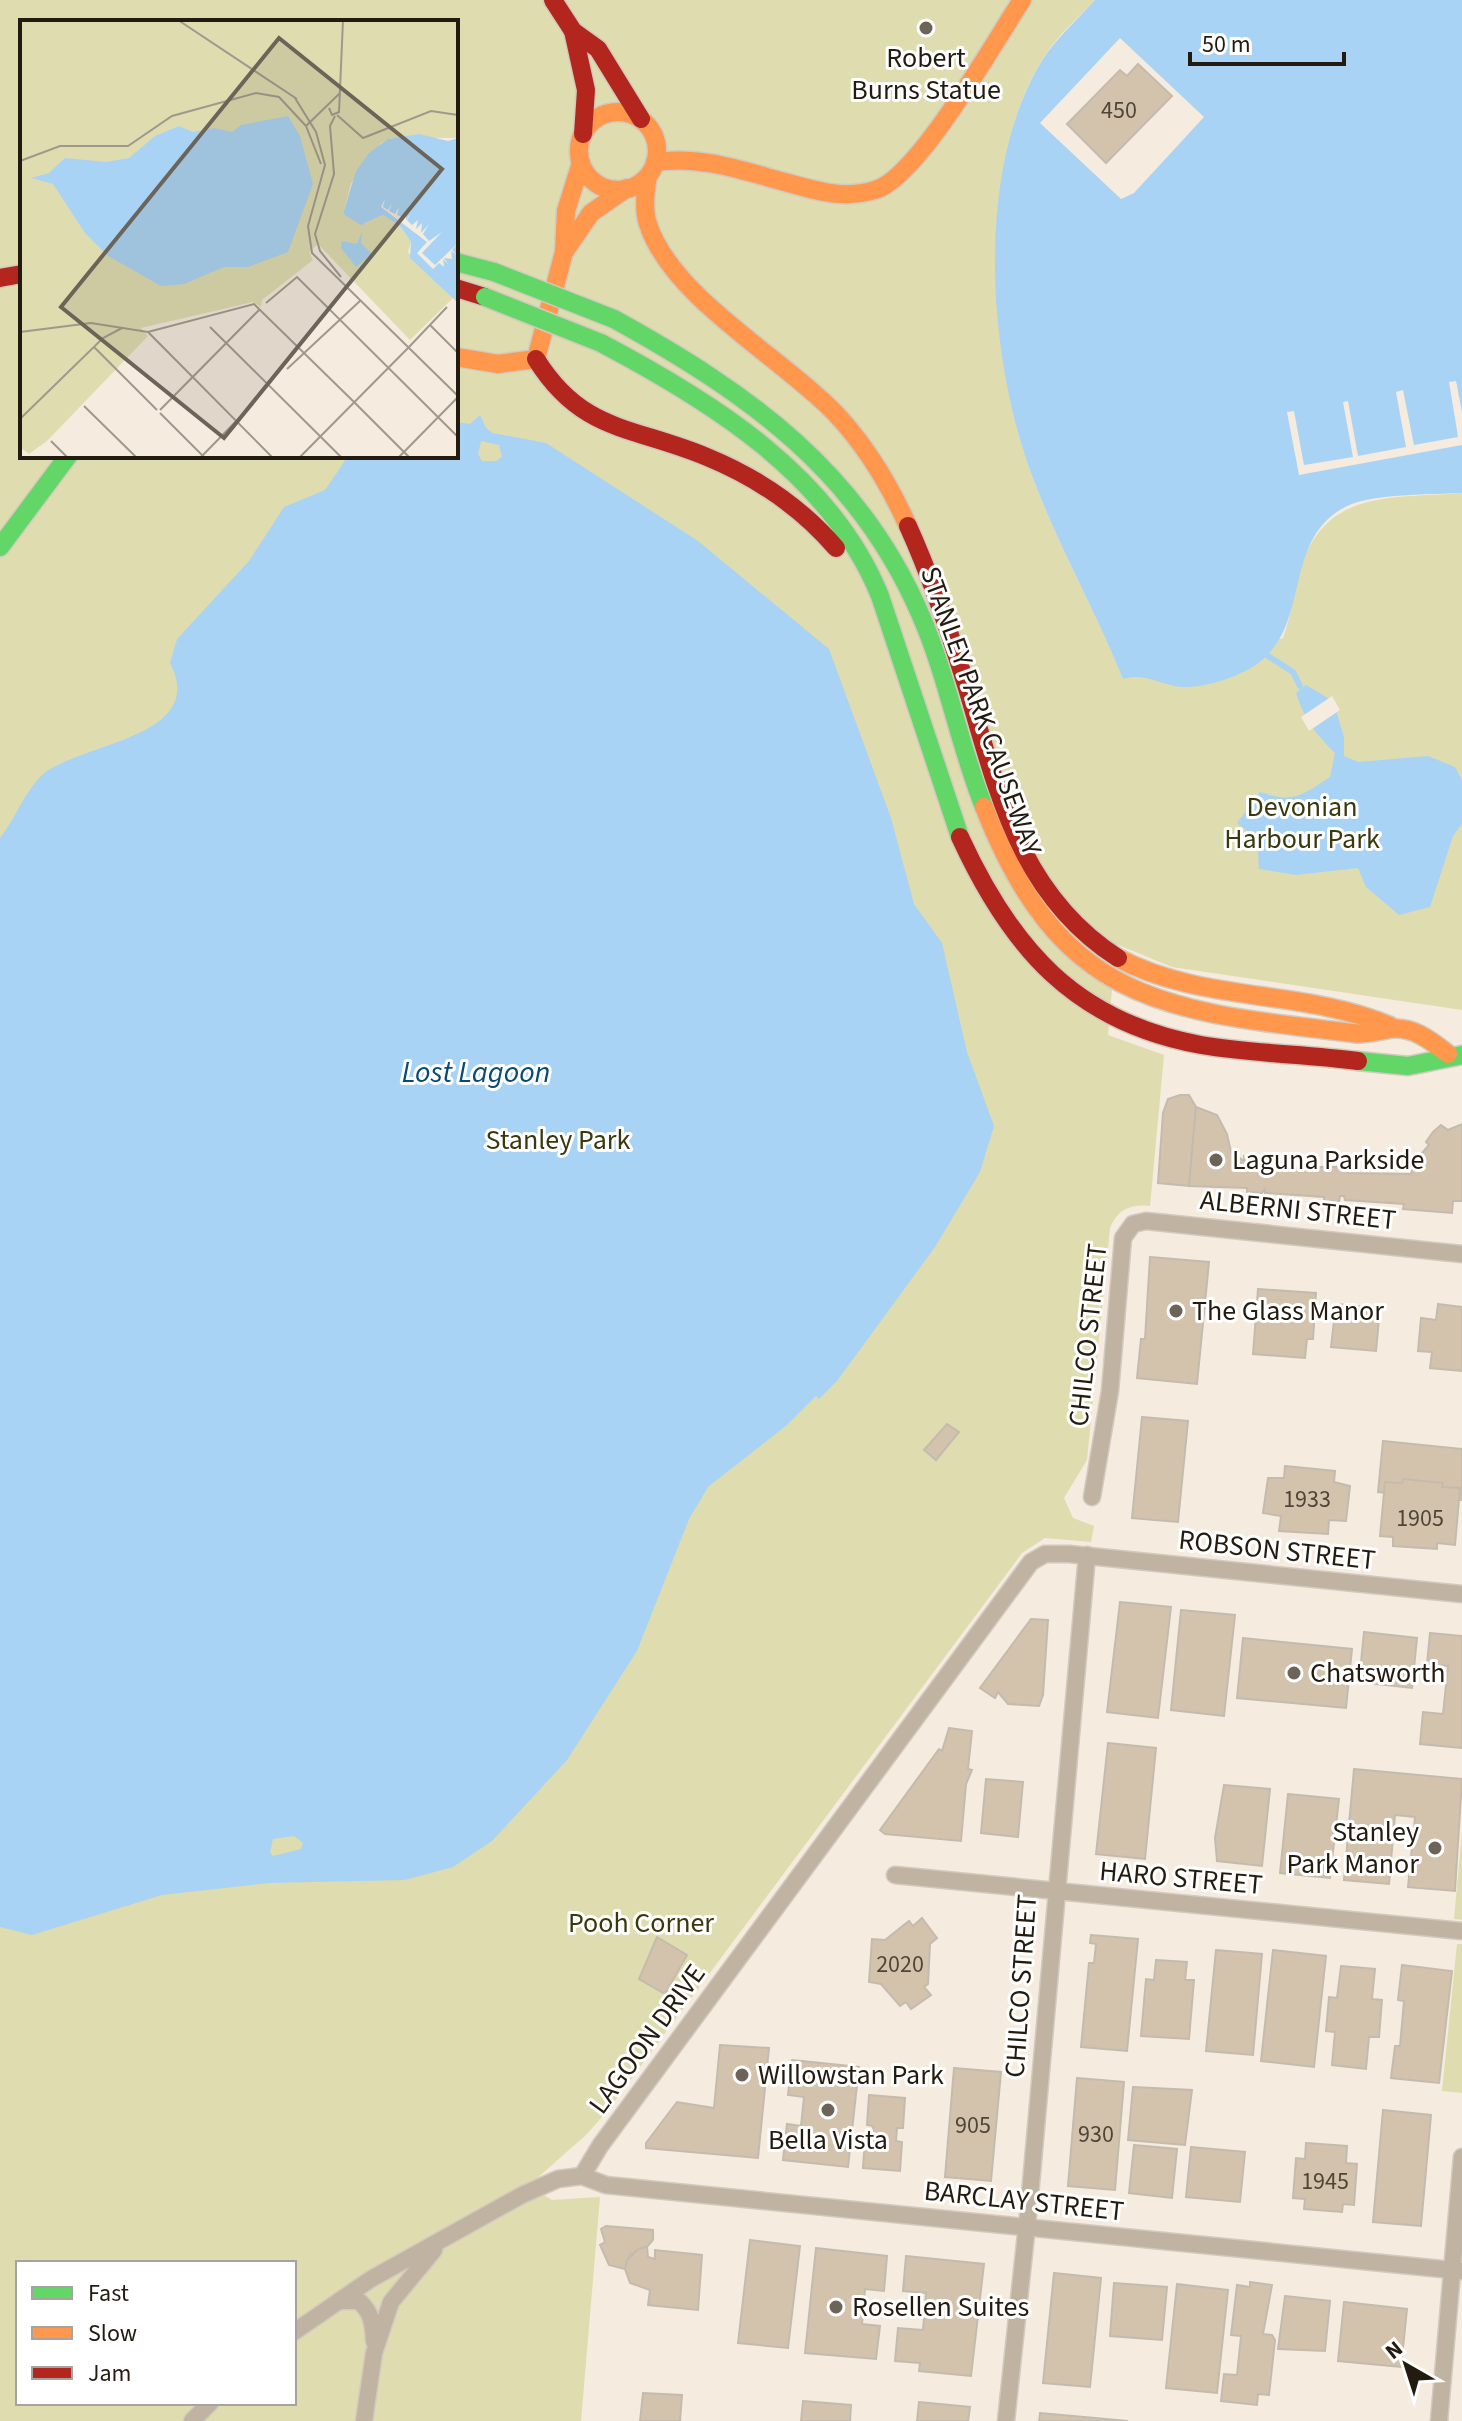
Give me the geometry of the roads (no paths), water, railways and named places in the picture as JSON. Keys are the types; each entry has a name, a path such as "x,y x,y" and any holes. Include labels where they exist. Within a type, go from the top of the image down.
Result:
{"main road":[{"path":"553,0 573,31 586,90 581,163 566,211 564,252 536,359 554,386 585,413 708,456 766,486 797,508 831,542 891,630"},
{"path":"564,252 591,213 652,169 682,158 705,161 837,196 877,190 899,177 924,147 1022,0"},
{"path":"573,31 598,49 655,138 646,215 667,258 711,303 838,416 866,452 900,506 920,552 1007,817 1024,857 1067,917 1120,960 1176,983 1359,1012 1390,1026 1419,1031 1455,1055"},
{"path":"583,134 591,123 608,114 627,113 641,119"},
{"path":"581,163 596,183 611,189 627,188"},
{"name":"STANLEY PARK CAUSEWAY","path":"458,263 494,272 614,319 686,359 765,416 826,469 870,520 911,591 993,838 1021,892 1070,948 1114,981 1175,1007 1366,1035 1390,1026"},
{"path":"0,278 20,274"},
{"name":"STANLEY PARK CAUSEWAY","path":"458,289 601,343 718,413 811,492 862,557 891,630 968,862 1010,931 1056,979 1113,1016 1143,1029 1209,1045 1407,1066 1455,1055"},
{"path":"458,357 498,364 536,359"},
{"path":"0,547 67,458"}],"street":[{"name":"ALBERNI STREET","path":"1130,1226 1146,1221 1462,1254"},
{"name":"CHILCO STREET","path":"1092,1497 1110,1391 1123,1238 1130,1226"},
{"name":"LAGOON DRIVE","path":"582,2176 600,2146 1020,1572 1045,1554 1087,1555"},
{"name":"CHILCO STREET","path":"1006,2421 1027,2227 1054,1892 1087,1555"},
{"name":"ROBSON STREET","path":"1087,1555 1462,1594"},
{"name":"HARO STREET","path":"895,1875 1462,1931"},
{"path":"1439,2421 1457,2270 1462,2157"},
{"name":"BARCLAY STREET","path":"582,2176 606,2185 1457,2270"},
{"path":"296,2331 338,2301 522,2195 558,2179 582,2176"},
{"path":"364,2421 374,2353 391,2302 441,2242"},
{"path":"338,2301 359,2301 367,2308 373,2322 374,2353"},
{"path":"192,2421 208,2405"}],"water":[{"path":"1095,0 1462,0 1462,493 1387,497 1359,502 1347,506 1325,522 1311,542 1290,615 1280,638 1265,658 1235,676 1197,686 1174,686 1138,677 1123,679 1031,473 1017,427 998,324 995,270 997,215 1004,163 1017,114 1043,59"},
{"name":"Lost Lagoon","path":"480,415 486,428 493,433 546,443 698,541 829,649 891,818 914,904 942,943 967,1052 994,1126 980,1172 935,1247 837,1381 819,1399 816,1396 787,1425 708,1487 689,1519 637,1651 567,1760 492,1841 453,1867 405,1880 269,1883 162,1895 32,1935 0,1927 0,838 41,776 81,755 133,736 156,723 172,708 177,688 170,663 177,639 249,561 284,507 325,490 347,458 458,458 458,422 470,424","holes":["481,441 499,445 502,457 496,461 482,461 478,454","294,1836 303,1843 301,1849 273,1856 270,1852 273,1839"]},
{"path":"1306,685 1333,701 1344,737 1344,756 1358,762 1428,756 1455,767 1462,780 1462,824 1453,836 1430,907 1399,915 1366,887 1358,868 1296,875 1259,869 1257,839 1237,823 1260,792 1281,797 1297,796 1330,777 1335,753 1311,726 1296,693"}],"waterway":[{"path":"1268,656 1293,672 1300,686"}],"place":[{"name":"Robert Burns Statue","path":"926,28"},
{"name":"Laguna Parkside","path":"1216,1160"},
{"name":"The Glass Manor","path":"1176,1311"},
{"name":"Chatsworth","path":"1294,1673"},
{"name":"Stanley Park Manor","path":"1435,1848"},
{"name":"Willowstan Park","path":"742,2075"},
{"name":"Bella Vista","path":"828,2110"},
{"name":"Rosellen Suites","path":"836,2307"}],"park label":[{"name":"Devonian Harbour Park","path":"1302,823"},
{"name":"Stanley Park","path":"558,1140"},
{"name":"Pooh Corner","path":"641,1923"}]}
